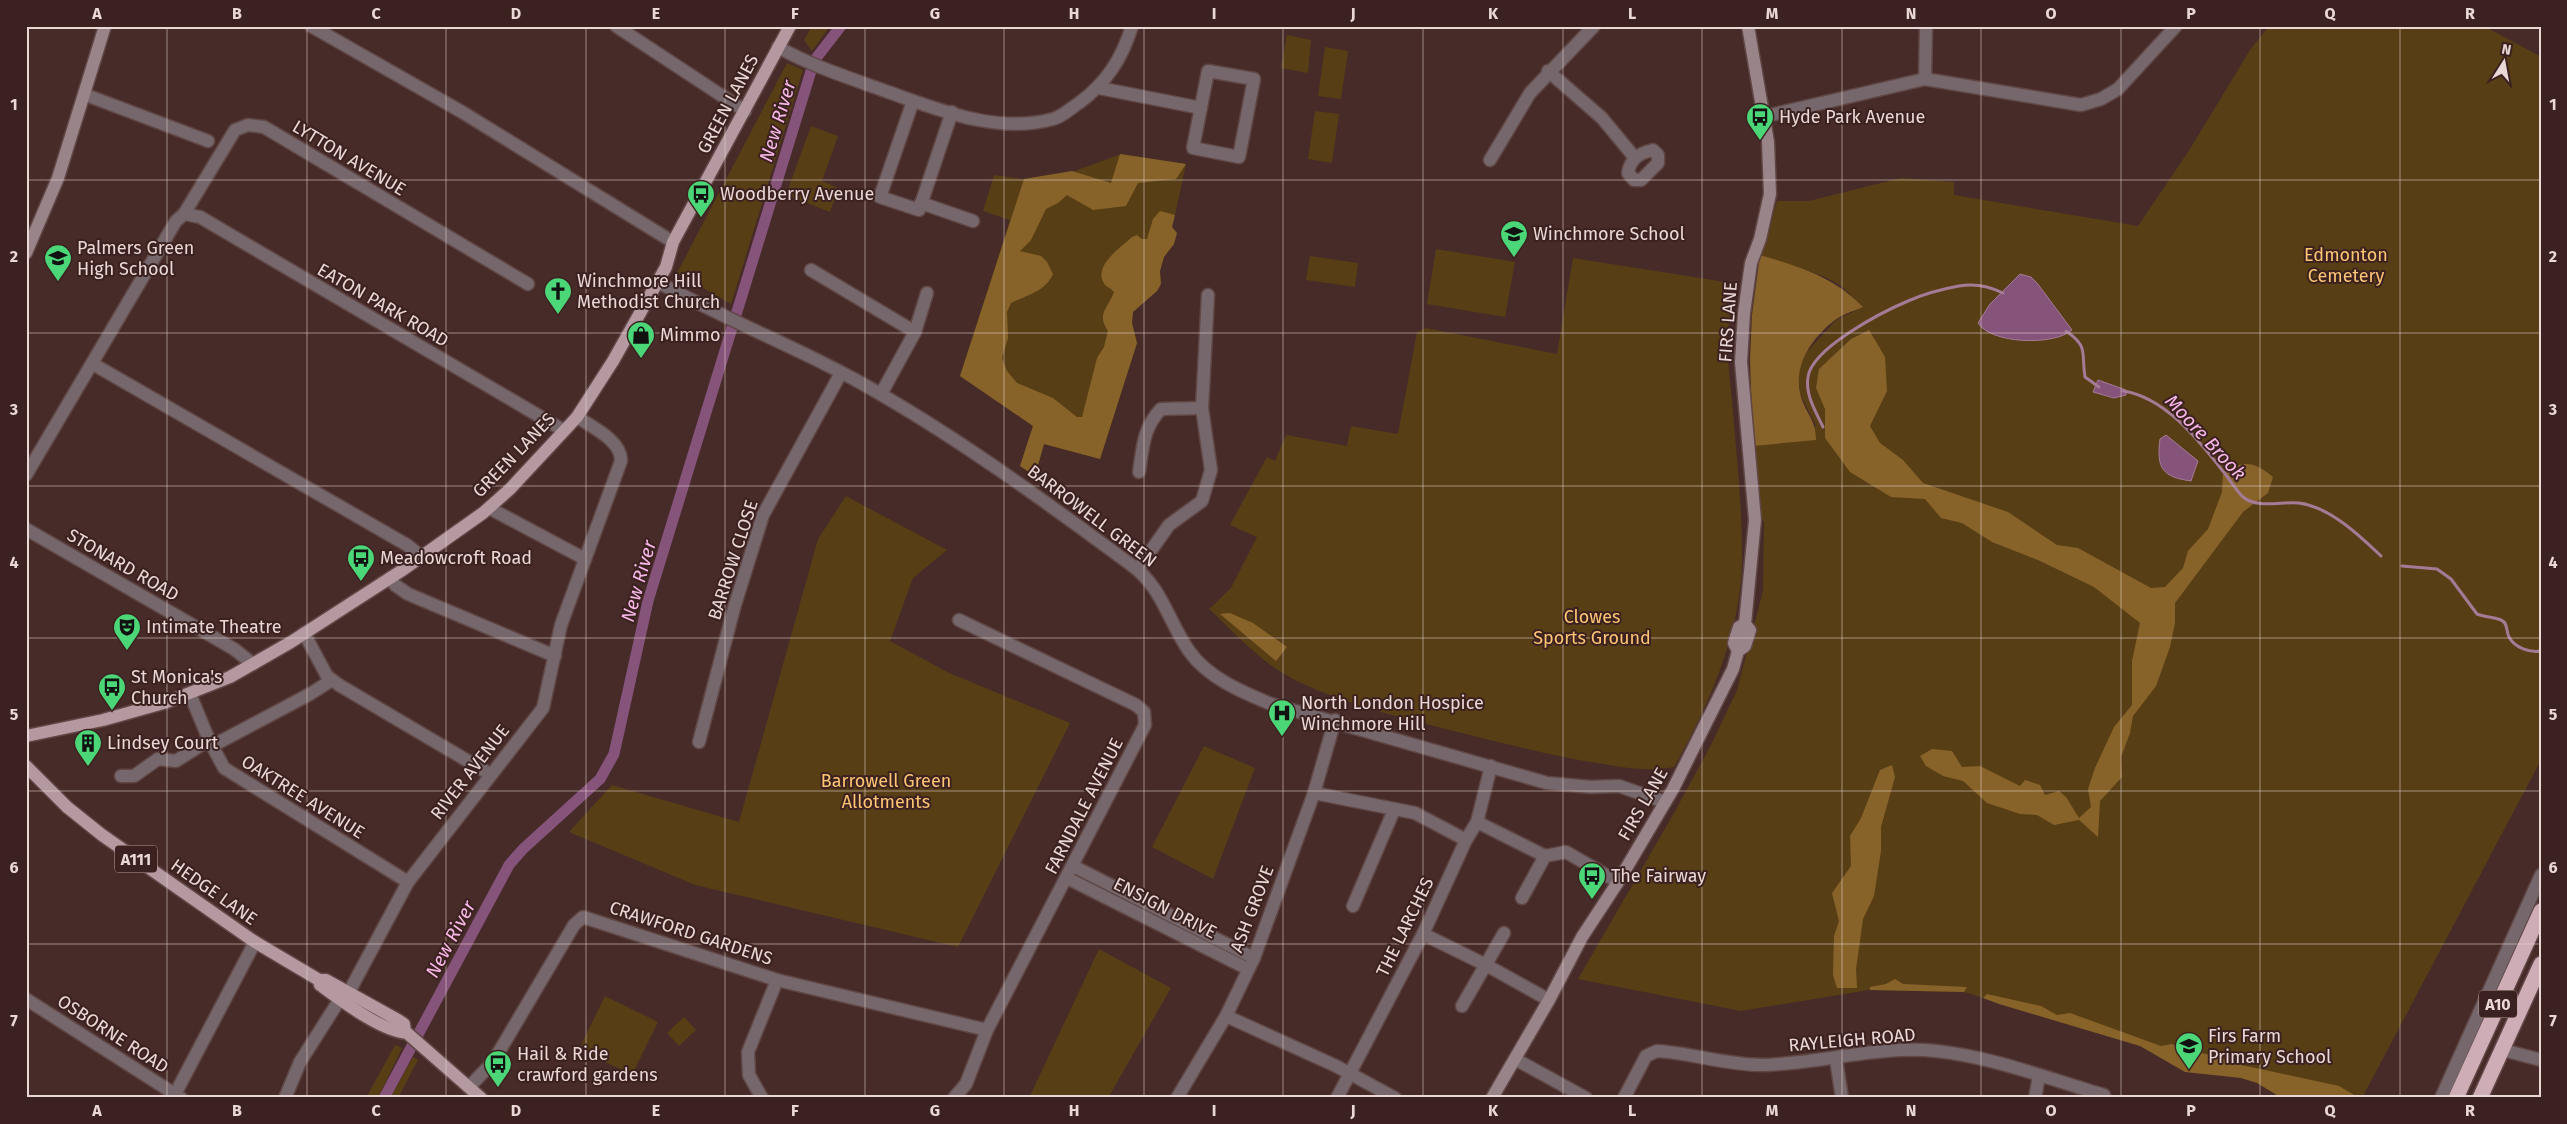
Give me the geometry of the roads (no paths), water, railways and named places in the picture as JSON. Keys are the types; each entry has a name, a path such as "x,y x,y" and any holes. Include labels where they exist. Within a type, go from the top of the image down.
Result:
{"highway":[{"name":"A10","path":"2456,1098 2541,911"},
{"name":"A10","path":"2480,1098 2541,964"}],"main road":[{"name":"GREEN LANES","path":"26,736 103,720 190,694 253,664 422,557 489,508 510,489 577,417 613,361 666,267 673,242 790,26"},
{"name":"HEDGE LANE","path":"26,766 67,807 91,827 255,942 319,980 326,980 345,996 404,1024 406,1032 481,1098"}],"street":[{"path":"26,253 46,210 86,95 106,26"},
{"path":"311,26 454,107 673,242"},
{"path":"616,26 745,111"},
{"path":"778,47 835,73 913,101 979,121 1017,125 1055,119 1099,88 1122,53 1132,26"},
{"path":"1490,160 1516,113 1548,72 1594,26"},
{"name":"FIRS LANE","path":"1492,1098 1549,1000 1582,937 1618,882 1665,802 1733,669 1738,651 1734,643 1739,627 1745,624 1756,520 1741,362 1744,313 1751,263 1760,240 1770,194 1768,142 1762,118 1748,26"},
{"path":"1925,79 1926,26"},
{"path":"1762,118 1925,79 2081,106 2101,100 2118,89 2176,26"},
{"path":"1208,71 1254,80 1239,157 1193,148 1201,108 1208,71"},
{"path":"1548,72 1602,118 1634,158"},
{"path":"1099,88 1201,108"},
{"path":"86,95 208,141"},
{"path":"913,101 880,197 919,210 952,112"},
{"name":"LYTTON AVENUE","path":"26,475 94,364 176,221 184,214 235,130 245,125 261,126 528,284"},
{"path":"921,203 973,221"},
{"name":"EATON PARK ROAD","path":"184,214 200,217 563,430"},
{"path":"811,270 914,332"},
{"name":"BARROWELL GREEN","path":"658,282 744,327 881,394 1023,486 1138,569 1151,582 1164,602 1191,653 1209,670 1245,693 1271,704 1335,720 1547,783 1630,788 1665,802"},
{"path":"881,394 914,332 927,292"},
{"path":"1138,569 1169,524 1202,501 1211,470 1202,408 1208,295"},
{"path":"94,364 408,545 422,557"},
{"name":"BARROW CLOSE","path":"699,742 734,608 763,515 841,373"},
{"path":"1139,472 1142,447 1150,421 1161,409 1202,408"},
{"name":"RIVER AVENUE","path":"284,1098 300,1062 345,996 408,882 543,708 561,625 619,467 621,454 610,440 577,417"},
{"path":"489,508 585,559"},
{"name":"STONARD ROAD","path":"26,529 234,649 253,664"},
{"path":"390,578 408,594 555,656"},
{"name":"FARNDALE AVENUE","path":"954,1098 966,1084 987,1030 1145,725 1144,712 1136,706 959,620"},
{"path":"304,633 320,666 332,680 490,774"},
{"path":"121,776 134,776 158,759 176,761 310,694 332,680"},
{"name":"OAKTREE AVENUE","path":"190,694 224,768 408,882"},
{"name":"ASH GROVE","path":"1177,1098 1226,1016 1251,963 1314,793 1335,720"},
{"name":"THE LARCHES","path":"1337,1098 1423,934 1466,840 1477,822 1491,766"},
{"path":"1314,793 1415,813 1466,840"},
{"path":"1353,906 1394,810"},
{"path":"1477,822 1545,856 1566,852 1618,882"},
{"path":"1522,898 1545,856"},
{"name":"ENSIGN DRIVE","path":"1070,872 1251,963"},
{"path":"2441,1098 2541,875"},
{"name":"CRAWFORD GARDENS","path":"469,1087 493,1062 574,925 584,917 777,980 987,1030"},
{"path":"1462,1006 1504,932"},
{"path":"1423,934 1486,965 1549,1000"},
{"path":"176,1097 255,942"},
{"path":"762,1098 749,1075 748,1052 777,980"},
{"name":"OSBORNE ROAD","path":"26,999 176,1097"},
{"path":"1226,1016 1351,1073 1395,1098"},
{"path":"2503,1050 2541,1060"},
{"name":"RAYLEIGH ROAD","path":"1624,1098 1646,1056 1657,1051 1733,1064 1787,1064 1898,1052 1934,1051 1969,1057 2104,1095"},
{"path":"1515,1059 1586,1098"},
{"path":"1836,1059 1842,1098"},
{"path":"2035,1098 2039,1076"}],"waterway":[{"name":"New River","path":"384,1098 509,865 523,849 600,779 614,754 648,601 811,71 817,57 841,26"},
{"name":"Moore Brook","path":"1823,427 1814,409 1807,384 1812,366 1835,343 1882,313 1933,292 1965,285 1976,285 2003,293"},
{"name":"Moore Brook","path":"2066,331 2081,346 2085,377 2099,387"},
{"name":"Moore Brook","path":"2123,391 2152,401 2166,410 2202,445 2237,491 2249,501 2263,504 2299,503 2322,510 2344,524 2381,556"},
{"name":"Moore Brook","path":"2402,566 2437,569 2451,579 2477,614 2503,621 2509,637 2515,644 2528,650 2541,651"}],"place":[{"name":"Hyde Park Avenue","path":"1760,141"},
{"name":"Woodberry Avenue","path":"701,218"},
{"name":"Winchmore School","path":"1514,258"},
{"name":"Palmers Green High School","path":"58,282"},
{"name":"Winchmore Hill Methodist Church","path":"558,315"},
{"name":"Mimmo","path":"641,359"},
{"name":"Meadowcroft Road","path":"361,582"},
{"name":"Intimate Theatre","path":"127,651"},
{"name":"St Monica's Church","path":"112,711"},
{"name":"North London Hospice Winchmore Hill","path":"1282,737"},
{"name":"Lindsey Court","path":"88,767"},
{"name":"The Fairway","path":"1592,900"},
{"name":"Firs Farm Primary School","path":"2189,1070"},
{"name":"Hail & Ride crawford gardens","path":"498,1088"}],"park label":[{"name":"Edmonton Cemetery","path":"2346,265"},
{"name":"Clowes Sports Ground","path":"1592,628"},
{"name":"Barrowell Green Allotments","path":"886,791"}]}
